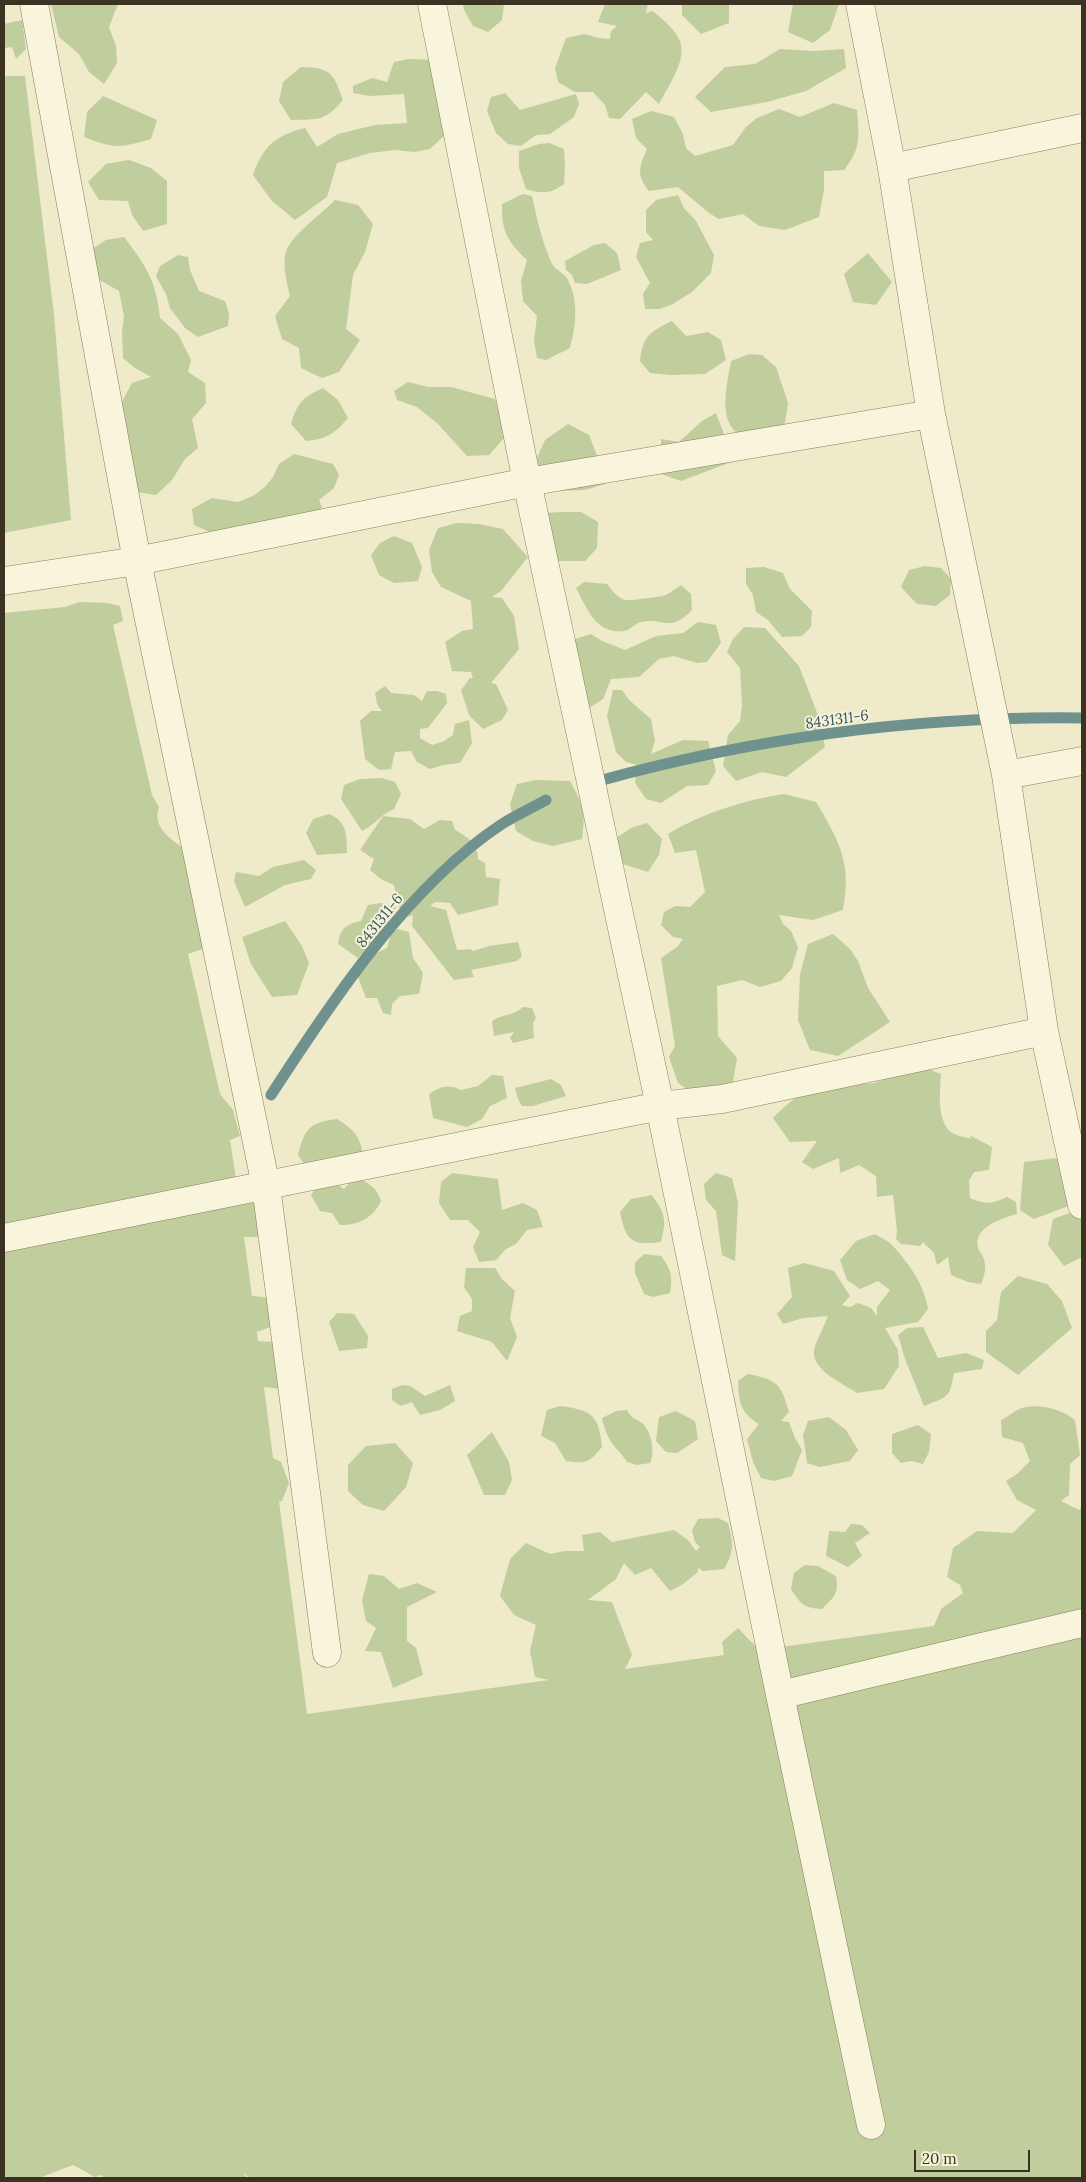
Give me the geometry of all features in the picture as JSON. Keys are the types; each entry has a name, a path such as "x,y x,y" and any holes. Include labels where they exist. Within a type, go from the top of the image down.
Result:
{"street":[{"path":"34,4 138,561 266,1186 327,1653"},
{"path":"432,4 527,482 660,1106 780,1696 871,2125"},
{"path":"860,4 892,168 931,414 1006,775 1044,1031 1082,1205"},
{"path":"892,168 1082,128"},
{"path":"4,581 138,561 527,482 931,414"},
{"path":"1006,775 1082,761"},
{"path":"4,1238 660,1106 722,1100 1044,1031"},
{"path":"780,1696 1082,1624"}],"green space":[{"path":"51,4 118,4 109,27 116,46 117,63 104,84 89,72 79,54 59,37"},
{"path":"463,4 504,4 502,20 488,32 473,26 464,10"},
{"path":"605,4 648,4 646,13 653,11 668,25 680,41 681,57 679,65 659,104 646,92 620,119 609,118 605,105 593,92 575,92 558,82 555,68 566,38 584,34 610,39 611,31 617,26 598,22"},
{"path":"682,4 729,4 729,23 701,34 682,15"},
{"path":"793,4 839,4 830,30 813,43 788,32"},
{"path":"22,20 26,49 16,59 12,47 4,48 4,24"},
{"path":"780,49 815,51 844,49 846,68 806,91 767,102 711,112 695,97 725,67 755,64"},
{"path":"409,59 431,60 448,132 430,149 414,152 395,150 370,153 337,163 327,197 295,220 272,201 253,175 261,156 278,138 305,128 317,147 338,134 375,125 407,123 404,94 370,96 353,93 353,86 372,78 387,82 394,62"},
{"path":"301,67 325,71 330,74 337,84 343,100 326,116 315,119 291,120 279,101 283,82"},
{"path":"4,76 25,76 54,315 71,520 4,533"},
{"path":"505,93 520,110 576,94 579,104 574,117 550,134 536,135 521,146 508,144 496,133 487,111 491,97"},
{"path":"103,96 157,120 151,139 117,146 103,144 84,137 87,112"},
{"path":"834,103 857,110 858,142 854,155 844,170 824,171 824,190 819,217 785,230 759,226 743,214 719,219 678,187 649,191 642,180 640,171 647,149 636,138 632,119 651,111 674,117 683,134 686,148 695,156 733,145 746,127 757,118 779,109 800,117"},
{"path":"549,143 564,149 564,184 555,190 546,192 526,189 519,168 519,151 539,144"},
{"path":"129,160 151,168 167,181 167,224 143,231 132,215 128,201 99,200 88,182 106,164"},
{"path":"523,194 532,196 548,256 553,266 565,275 574,297 575,323 570,348 546,360 537,358 534,341 537,316 523,301 521,281 527,260 510,241 503,222 502,204"},
{"path":"678,195 684,208 696,221 714,255 711,273 692,292 671,305 659,309 645,309 643,294 650,283 636,257 640,243 653,240 646,232 646,210 656,200"},
{"path":"335,200 358,205 373,224 365,252 353,275 346,329 360,340 339,372 322,378 301,368 299,348 282,339 275,316 290,296 285,274 285,257 289,245 301,231"},
{"path":"124,237 139,257 153,284 160,318 178,334 191,360 188,372 205,383 206,403 192,419 198,448 185,459 172,480 156,495 130,491 118,409 132,383 151,377 135,368 123,358 122,332 124,316 119,291 87,273 89,251 106,240"},
{"path":"605,243 617,253 621,270 587,284 575,283 572,275 566,270 565,261 594,245"},
{"path":"868,253 892,282 876,305 853,302 844,274"},
{"path":"178,255 188,257 190,270 199,291 225,301 229,314 228,326 198,337 185,328 170,308 166,294 156,276 160,266"},
{"path":"672,321 686,336 708,332 721,340 726,360 705,374 670,375 650,373 640,361 643,345 649,335"},
{"path":"749,354 762,355 776,367 788,403 781,448 762,455 733,429 726,414 725,405 731,361"},
{"path":"408,382 428,387 451,387 495,399 506,436 489,455 467,456 438,424 417,407 397,400 394,391"},
{"path":"323,388 338,400 348,418 330,435 306,441 291,424 293,417 298,406 310,394"},
{"path":"716,413 734,461 681,481 661,474 661,439 679,442 702,421"},
{"path":"568,424 589,435 605,484 585,490 553,491 536,460 545,440"},
{"path":"294,454 333,464 339,475 334,488 319,500 322,507 313,527 210,532 194,525 192,509 212,498 238,502 253,496 265,487 273,477 279,464"},
{"path":"581,512 598,522 597,548 585,561 559,561 545,552 544,513"},
{"path":"457,523 479,524 503,529 528,557 501,591 492,597 502,598 514,616 519,649 491,683 496,684 508,710 502,720 483,729 469,715 461,690 470,678 473,678 471,672 452,671 445,642 462,631 473,629 471,601 441,587 432,572 429,550 438,528"},
{"path":"394,536 412,543 422,567 418,581 394,583 379,575 371,555 380,543"},
{"path":"925,566 941,568 951,579 950,595 936,606 917,604 901,587 909,570"},
{"path":"764,567 783,573 790,589 812,611 811,627 802,636 782,637 768,620 756,612 753,595 746,584 746,568"},
{"path":"584,582 607,584 616,595 624,600 663,596 681,585 691,594 692,610 684,617 672,623 649,621 641,622 624,631 606,629 594,618 576,588"},
{"path":"79,602 108,603 120,606 123,621 113,625 152,795 159,807 158,822 171,839 190,853 205,948 188,954 220,1094 233,1110 240,1136 230,1140 239,1198 260,1199 268,1237 244,1237 252,1296 272,1298 281,1323 257,1332 258,1341 287,1343 282,1389 264,1387 273,1458 281,1462 289,1483 282,1501 279,1501 307,1714 549,1680 535,1677 530,1651 536,1625 514,1615 500,1596 510,1559 526,1543 550,1554 565,1551 584,1551 582,1535 600,1532 612,1542 674,1530 688,1540 696,1551 700,1547 695,1542 692,1530 698,1519 718,1518 728,1523 731,1536 732,1547 730,1557 724,1569 703,1571 698,1568 698,1572 683,1584 670,1591 651,1568 635,1575 624,1563 616,1579 588,1600 612,1602 632,1655 625,1669 724,1655 722,1642 738,1628 759,1650 934,1626 941,1609 963,1593 960,1585 947,1577 953,1548 977,1531 1013,1533 1036,1510 1017,1500 1006,1481 1017,1474 1030,1461 1023,1443 1002,1437 1001,1420 1019,1409 1036,1406 1057,1410 1069,1416 1075,1420 1080,1455 1070,1464 1069,1495 1061,1501 1079,1510 1082,1507 1082,2178 250,2178 243,2173 247,2178 107,2178 99,2175 95,2177 73,2165 39,2178 4,2178 4,613 65,607"},
{"path":"698,622 716,625 721,643 707,662 697,663 674,656 659,659 639,677 611,679 603,699 589,708 558,656 575,639 591,634 602,641 625,650 656,636 683,633"},
{"path":"744,627 765,628 799,666 818,715 825,747 786,777 762,772 736,781 723,766 728,735 740,721 742,705 740,668 727,652 733,639"},
{"path":"385,686 391,693 414,695 422,701 427,691 437,691 446,694 447,703 428,728 420,729 420,738 432,745 444,741 453,735 455,724 469,720 472,743 460,763 430,769 417,762 411,751 395,752 391,769 379,770 365,759 360,721 371,711 382,711 377,704 375,693"},
{"path":"613,690 622,690 629,700 651,719 655,741 651,754 683,740 708,741 716,771 708,785 687,786 661,803 646,799 635,783 637,765 626,762 616,752 607,716"},
{"path":"382,778 395,782 401,794 394,809 362,831 341,799 344,785 360,779"},
{"path":"536,780 570,781 582,808 584,822 582,839 553,846 533,841 516,831 510,804 517,784"},
{"path":"784,794 816,802 831,829 842,853 846,878 843,910 813,920 779,915 783,924 791,931 798,947 792,968 781,981 760,987 742,980 717,986 718,1036 737,1058 732,1087 713,1085 700,1098 678,1083 669,1057 675,1046 661,958 677,947 683,939 673,937 661,925 664,912 675,906 690,907 705,892 696,850 675,853 668,834 681,826 724,808"},
{"path":"329,814 343,825 346,835 347,853 317,855 306,833 313,819"},
{"path":"383,816 410,819 424,829 440,820 452,821 455,830 464,835 474,845 478,859 485,863 486,877 500,879 498,905 458,915 450,903 435,902 430,906 446,910 457,950 470,949 473,951 489,946 518,942 522,956 517,961 471,970 474,977 454,980 412,926 413,915 407,917 400,910 394,885 381,879 370,870 374,859 360,850"},
{"path":"647,823 662,839 659,855 648,872 623,864 615,855 616,838 631,828"},
{"path":"304,860 316,870 311,879 285,885 245,907 234,881 236,872 259,876 273,867"},
{"path":"381,903 396,907 379,934 358,958 338,944 340,935 351,924 361,921 368,905"},
{"path":"285,921 302,946 309,963 297,995 272,997 251,964 242,937"},
{"path":"398,929 409,932 413,958 423,973 419,994 400,996 392,1004 391,1015 383,1013 377,998 366,998 358,977 372,955 387,948 392,931"},
{"path":"833,934 850,949 858,961 868,988 890,1022 838,1056 810,1050 798,1020 800,975 808,944"},
{"path":"523,1007 532,1008 536,1018 533,1023 534,1038 513,1043 510,1038 514,1032 494,1036 492,1021 516,1012"},
{"path":"914,1064 941,1074 941,1114 947,1128 954,1134 972,1139 969,1135 992,1147 989,1170 974,1172 969,1181 970,1198 988,1203 1007,1197 1016,1202 1017,1214 990,1224 980,1234 978,1248 983,1257 985,1267 981,1284 968,1282 951,1275 948,1257 937,1265 934,1253 923,1242 920,1246 901,1244 896,1239 897,1230 893,1195 877,1197 876,1176 859,1165 840,1173 839,1158 813,1169 802,1162 817,1141 790,1142 773,1118 804,1092 822,1083 845,1079 865,1084 874,1083"},
{"path":"492,1075 503,1076 507,1098 490,1106 482,1119 467,1127 433,1118 429,1094 445,1087 461,1090 478,1086"},
{"path":"551,1079 561,1085 566,1096 533,1106 522,1106 515,1088"},
{"path":"337,1119 349,1127 357,1136 361,1146 363,1161 309,1171 298,1155 306,1133 314,1125"},
{"path":"1058,1158 1071,1205 1034,1219 1020,1210 1024,1162"},
{"path":"452,1173 498,1179 502,1210 523,1203 537,1210 543,1227 527,1230 516,1244 506,1249 496,1260 479,1262 473,1247 480,1232 468,1220 450,1220 439,1203 441,1182"},
{"path":"716,1173 732,1178 738,1203 735,1261 722,1255 716,1211 706,1200 704,1184"},
{"path":"354,1178 371,1185 381,1201 374,1212 365,1219 353,1224 340,1225 332,1213 320,1211 311,1195 319,1184 335,1182 344,1189"},
{"path":"652,1195 664,1217 661,1242 636,1242 627,1235 620,1212 631,1199"},
{"path":"1075,1211 1082,1217 1082,1257 1064,1266 1048,1245 1053,1219"},
{"path":"875,1234 892,1245 911,1268 920,1284 928,1309 918,1322 885,1328 898,1350 899,1366 884,1389 857,1393 835,1380 816,1362 815,1346 828,1316 803,1318 783,1324 777,1314 792,1297 788,1268 804,1263 834,1271 850,1296 842,1305 850,1307 858,1303 871,1308 877,1316 877,1307 890,1290 878,1281 860,1289 847,1280 840,1260 856,1241"},
{"path":"644,1254 661,1256 670,1273 670,1293 653,1297 644,1294 635,1273 635,1263"},
{"path":"466,1268 495,1268 502,1279 515,1291 510,1318 517,1337 507,1361 492,1342 457,1331 460,1316 472,1311 472,1299 464,1287"},
{"path":"1018,1276 1047,1284 1062,1301 1072,1328 1018,1375 986,1352 986,1331 997,1320 1001,1292"},
{"path":"337,1313 354,1314 368,1336 367,1348 339,1351 329,1322"},
{"path":"923,1327 938,1358 966,1353 984,1360 982,1369 954,1373 949,1392 943,1398 924,1406 905,1359 898,1335 907,1328"},
{"path":"748,1374 772,1381 783,1395 789,1412 781,1421 789,1422 802,1450 792,1476 774,1481 761,1478 753,1462 747,1439 759,1424 744,1411 738,1388 738,1381"},
{"path":"402,1385 410,1386 425,1396 450,1385 455,1401 440,1410 420,1415 412,1402 401,1406 392,1400 392,1389"},
{"path":"560,1406 586,1412 592,1416 599,1427 602,1447 587,1461 566,1461 555,1443 541,1436 547,1410"},
{"path":"627,1410 633,1418 644,1425 649,1434 652,1444 652,1459 650,1463 637,1465 627,1462 608,1436 602,1418 616,1411"},
{"path":"676,1411 695,1421 698,1439 677,1453 666,1452 656,1441 659,1417"},
{"path":"829,1417 846,1430 858,1450 850,1461 820,1467 807,1463 803,1435 808,1421"},
{"path":"918,1425 931,1434 929,1452 923,1464 911,1461 901,1463 892,1453 892,1434"},
{"path":"492,1432 509,1462 512,1480 505,1495 484,1495 467,1455"},
{"path":"395,1443 413,1463 406,1487 384,1511 363,1505 348,1491 348,1465 366,1446"},
{"path":"851,1524 862,1525 870,1533 855,1543 862,1556 848,1567 826,1556 829,1531 845,1532"},
{"path":"805,1565 818,1566 836,1576 837,1587 835,1595 822,1609 806,1606 791,1589 794,1573"},
{"path":"369,1574 384,1576 399,1589 417,1583 437,1592 407,1607 407,1641 416,1648 423,1675 393,1688 381,1652 365,1651 376,1628 366,1621 362,1600"}],"waterway":[{"name":"8431311-6","path":"599,781 718,753 838,733 960,721 1082,718"},
{"name":"8431311-6","path":"271,1095 346,984 404,912 435,879 468,850 502,824 546,800"}]}
